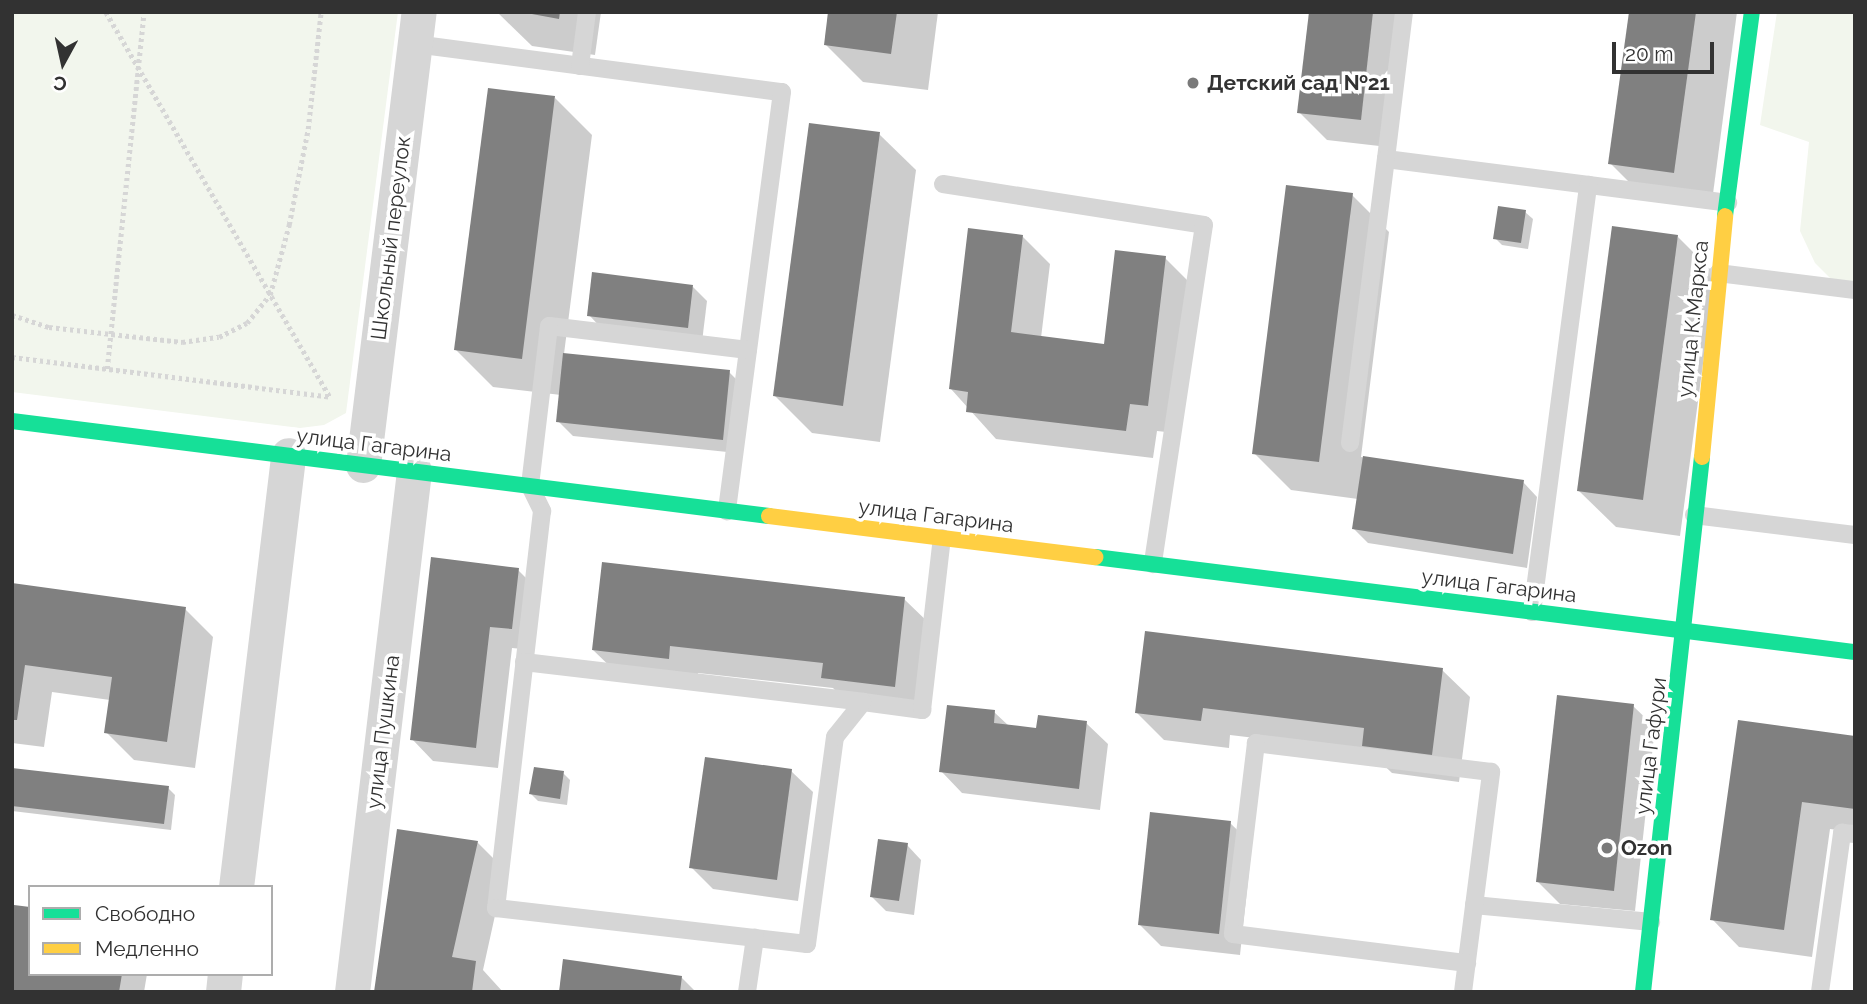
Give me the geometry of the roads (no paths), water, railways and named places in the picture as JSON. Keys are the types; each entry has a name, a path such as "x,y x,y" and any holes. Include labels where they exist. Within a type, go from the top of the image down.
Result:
{"street":[{"name":"улица К.Маркса","path":"1686,631 1693,516 1718,273 1752,12"},
{"name":"Школьный переулок","path":"363,465 417,28"},
{"name":"улица Гагарина","path":"12,421 1855,652"},
{"path":"236,885 288,455"},
{"name":"улица Пушкина","path":"352,992 414,471"},
{"name":"улица Гафури","path":"1643,992 1686,631"}],"lane":[{"path":"580,65 587,12"},
{"path":"1350,443 1404,12"},
{"path":"417,28 580,65 782,92 727,511"},
{"path":"1386,159 1728,203"},
{"path":"943,184 1204,225 1153,565"},
{"path":"1532,612 1588,184"},
{"path":"1718,273 1855,290"},
{"path":"748,350 549,326 530,486 542,511 496,908 807,944 835,737 863,702"},
{"path":"1693,516 1855,535"},
{"path":"524,662 922,710 942,538"},
{"path":"1463,992 1467,963 1491,772 1256,743 1233,934 1467,963"},
{"path":"1820,992 1842,833 1855,834"},
{"path":"1474,905 1651,922"},
{"path":"747,992 755,938"}],"place":[{"name":"Детский cад №21","path":"1193,83"},
{"name":"Ozon","path":"1607,848"}]}
